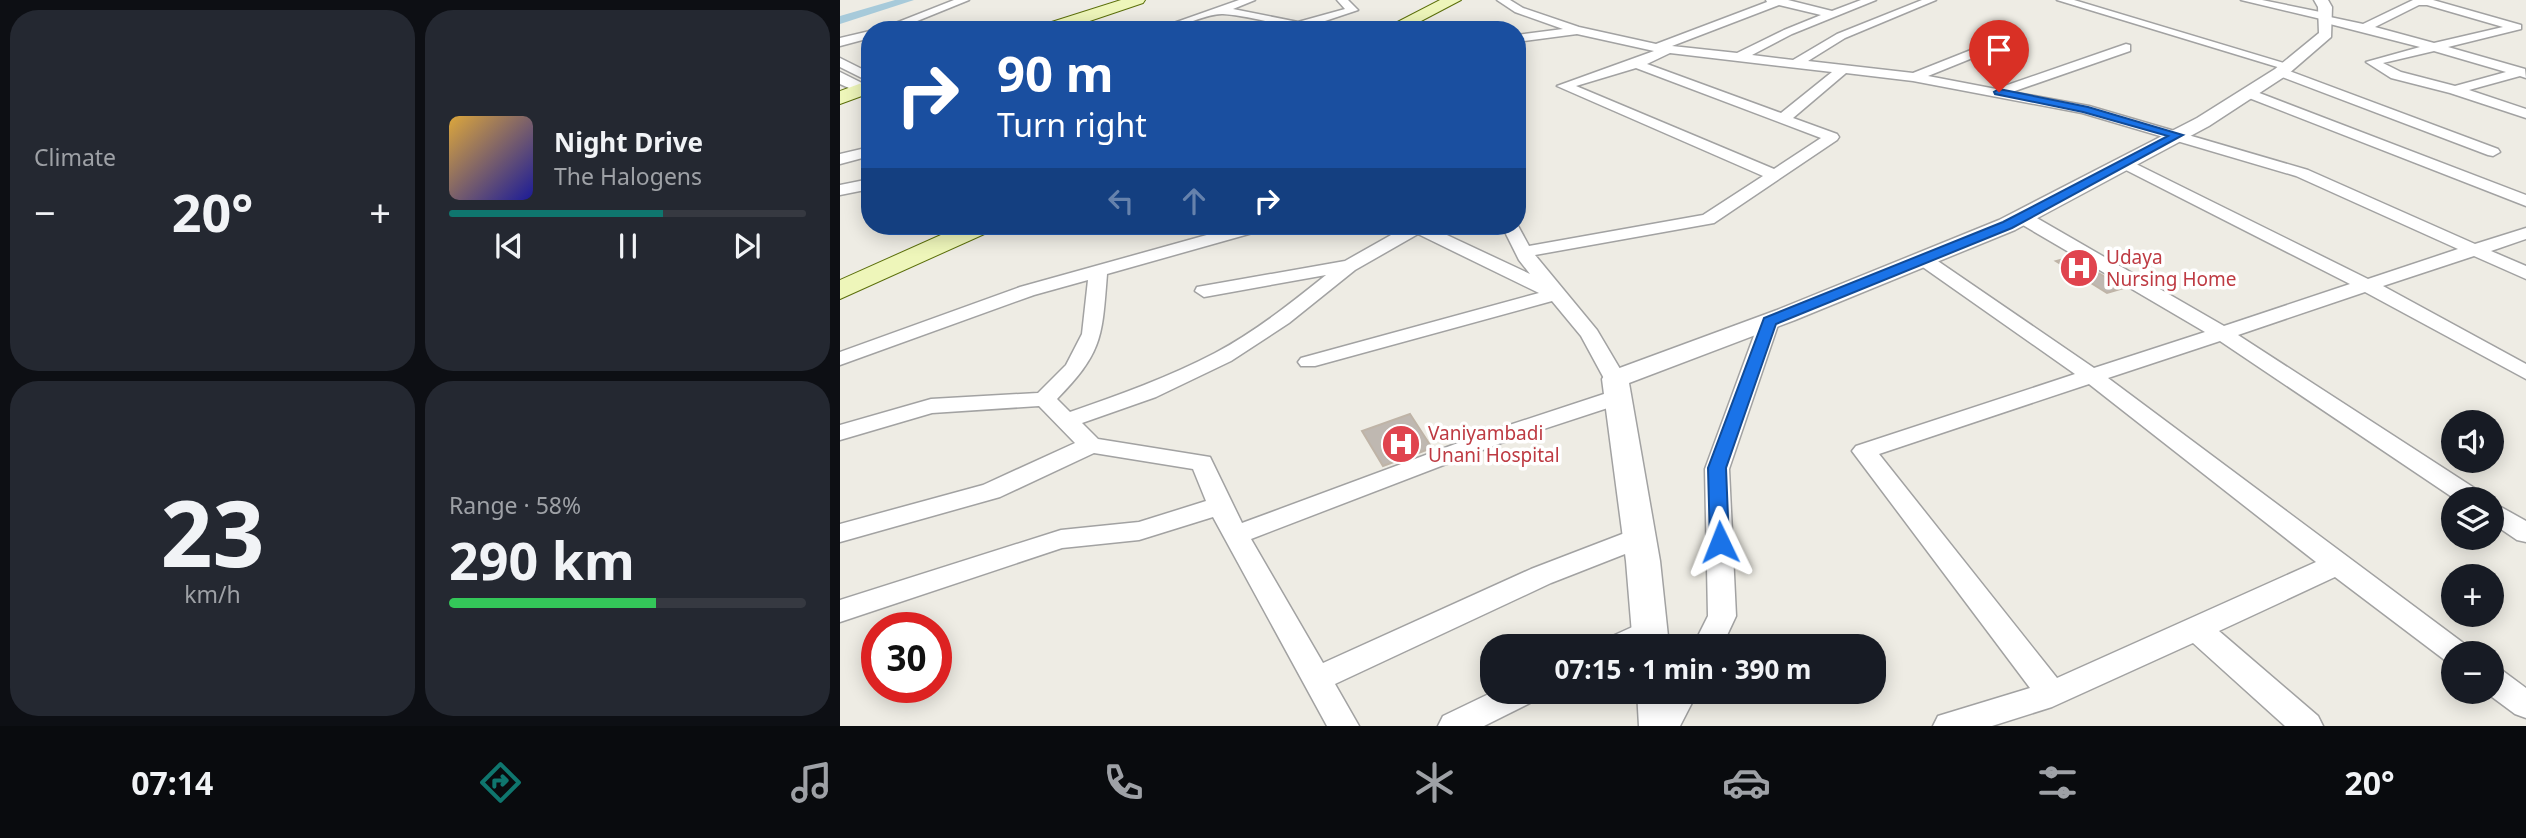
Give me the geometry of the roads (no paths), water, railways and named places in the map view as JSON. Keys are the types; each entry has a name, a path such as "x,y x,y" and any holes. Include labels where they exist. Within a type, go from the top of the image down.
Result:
{"main road":[{"path":"1073,21 1138,0"},
{"path":"1409,21 1453,0"},
{"path":"840,98 861,87"},
{"path":"840,290 962,235"}],"street":[{"path":"908,21 964,0"},
{"path":"1187,21 1250,0"},
{"path":"1316,21 1353,10 1342,0"},
{"path":"1502,0 1519,10 1576,30 1662,49 1913,77 2084,109 2302,173 2526,273"},
{"path":"1737,58 1771,40 1871,0"},
{"path":"1793,65 1840,36 1931,0"},
{"path":"2062,0 2285,69 2493,152"},
{"path":"2246,0 2324,12 2364,28 2524,73"},
{"path":"1775,175 1564,86 1636,64 1662,49 1777,1 1868,24"},
{"path":"2364,28 2417,2 2428,2 2521,29"},
{"path":"1219,10 1274,21"},
{"path":"1236,535 1493,438 2022,217 2178,135 2285,69 2326,34 2324,12"},
{"path":"2521,29 2372,62 2396,75 2455,90 2526,114"},
{"path":"1526,38 1576,30"},
{"path":"840,42 861,36"},
{"path":"1999,92 2126,48"},
{"path":"1913,77 1971,54"},
{"path":"840,62 861,79"},
{"path":"1524,252 1707,219 1832,137 1636,64"},
{"path":"1783,119 1842,70"},
{"path":"2455,90 2524,73"},
{"path":"840,77 861,82"},
{"path":"2249,93 2526,201"},
{"path":"840,159 861,153"},
{"path":"2125,164 2366,285 2526,373"},
{"path":"840,190 861,186"},
{"path":"2022,217 2222,333 2455,487"},
{"path":"2052,694 1864,451 2526,233"},
{"path":"840,359 1027,291 1220,235"},
{"path":"1067,421 1148,391 1224,357 1282,319 1349,266 1403,235"},
{"path":"1437,235 1556,294"},
{"path":"1515,235 1524,252 1590,334 1616,388 1639,538 1650,634"},
{"path":"1923,259 2092,376 2441,642"},
{"path":"1204,290 1349,266"},
{"path":"840,433 931,406 1044,399 1075,368 1092,334 1098,271"},
{"path":"1308,362 1556,294"},
{"path":"1713,634 1722,616 1717,468 1769,321"},
{"path":"1044,399 1091,445"},
{"path":"840,533 991,492 1091,445 1202,463 1236,535 1343,726"},
{"path":"840,611 1061,540 1139,531 1222,505"},
{"path":"2504,519 2526,533"},
{"path":"1317,679 1541,576 1639,538"},
{"path":"1949,726 2052,694 2337,564"},
{"path":"2196,628 2307,726"},
{"path":"2504,689 2526,705"},
{"path":"1454,726 1499,704"},
{"path":"1658,704 1662,726"},
{"path":"1662,726 1675,704"}],"waterway":[{"path":"840,20 908,0"}],"place":[{"name":"Udaya Nursing Home","path":"2079,268"},
{"name":"Vaniyambadi Unani Hospital","path":"1401,444"}]}
